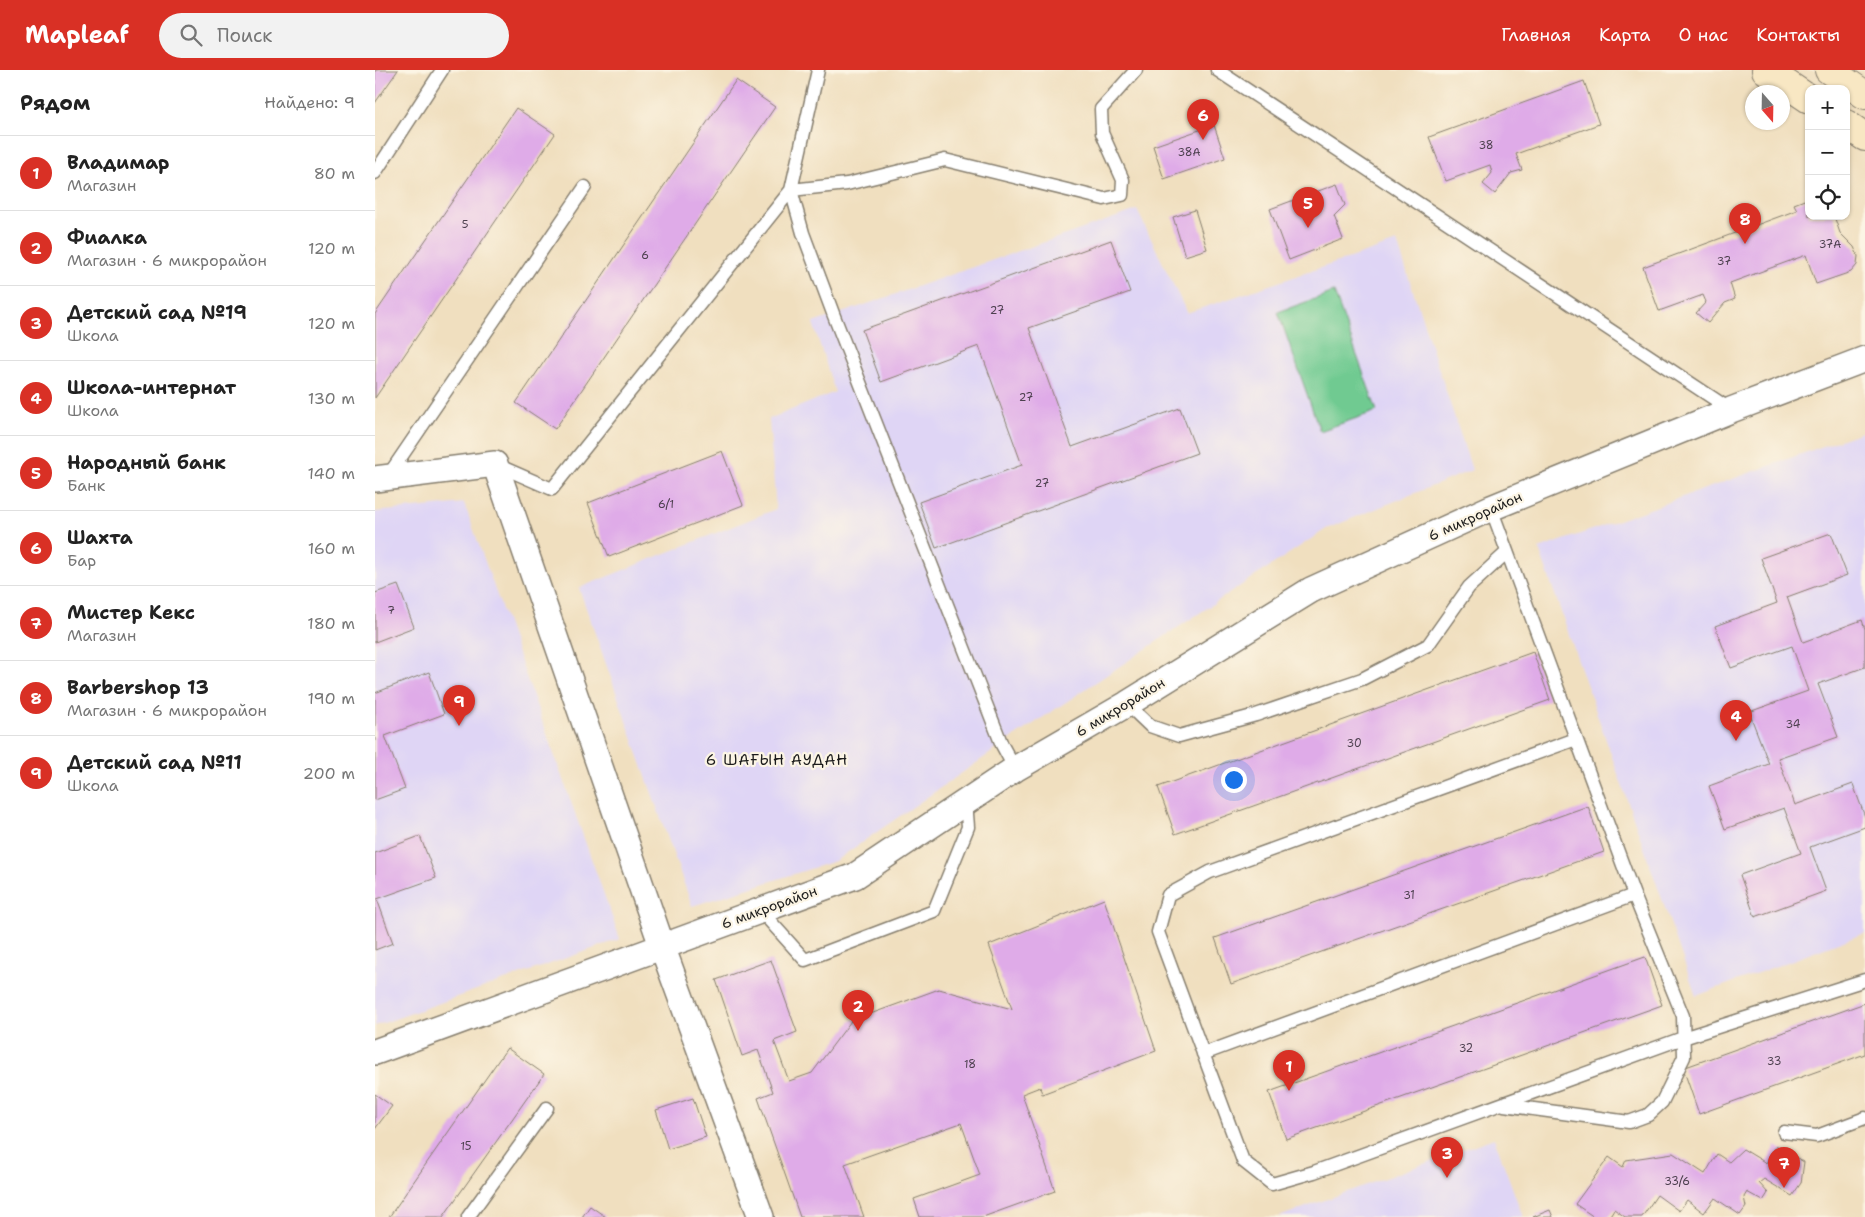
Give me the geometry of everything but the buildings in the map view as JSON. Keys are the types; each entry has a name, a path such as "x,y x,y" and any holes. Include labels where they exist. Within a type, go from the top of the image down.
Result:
{"main road":[{"path":"1766,70 1805,96"},
{"path":"1829,70 1865,95"},
{"path":"1850,127 1865,137"}],"street":[{"name":"6 микрорайон","path":"375,1052 855,876 1015,769 1127,704 1311,590 1491,508 1731,410 1865,359"},
{"path":"381,478 495,464 662,946 761,1217"}],"lane":[{"path":"375,173 442,70"},
{"path":"495,464 552,489 791,190 818,70"},
{"path":"791,190 847,184 945,160 1104,199 1122,195 1123,180 1102,132 1101,109 1136,70"},
{"path":"1217,70 1731,410"},
{"path":"381,478 585,187"},
{"path":"791,190 803,233 834,316 1002,745 1015,769"},
{"path":"1491,508 1506,553 1634,895 1683,1016 1684,1057 1662,1102 1647,1115 1629,1122 1501,1104"},
{"path":"1127,704 1150,726 1179,736 1256,715 1362,679 1428,645 1469,587 1506,553"},
{"path":"1576,739 1210,872 1168,895 1158,932 1243,1161 1272,1184 1314,1172 1683,1038 1865,980"},
{"path":"760,910 805,960 934,911 968,827 966,801"},
{"path":"1203,1054 1634,895"},
{"path":"468,1217 547,1108"},
{"path":"1784,1132 1817,1136 1865,1118"}],"shaded area":[{"path":"1137,210 1187,313 1397,242 1472,470 1326,529 1018,734 835,861 692,906 579,588 776,509 769,419 835,392 813,323"},
{"path":"1865,431 1865,933 1696,996 1539,549"},
{"path":"464,503 620,939 375,1026 375,512"},
{"path":"1494,1138 1523,1217 1279,1217"}],"green space":[{"path":"1334,292 1377,411 1320,431 1278,312"}],"place":[{"name":"Шахта","path":"1203,140"},
{"name":"Народный банк","path":"1308,228"},
{"name":"Barbershop 13","path":"1745,244"},
{"name":"Детский сад №11","path":"459,726"},
{"name":"Школа-интернат","path":"1736,741"},
{"name":"Фиалка","path":"858,1031"},
{"name":"Владимар","path":"1289,1091"},
{"name":"Детский сад №19","path":"1447,1178"},
{"name":"Мистер Кекс","path":"1784,1188"}],"district":[{"name":"6 ШАҒЫН АУДАН","path":"777,760"}]}
